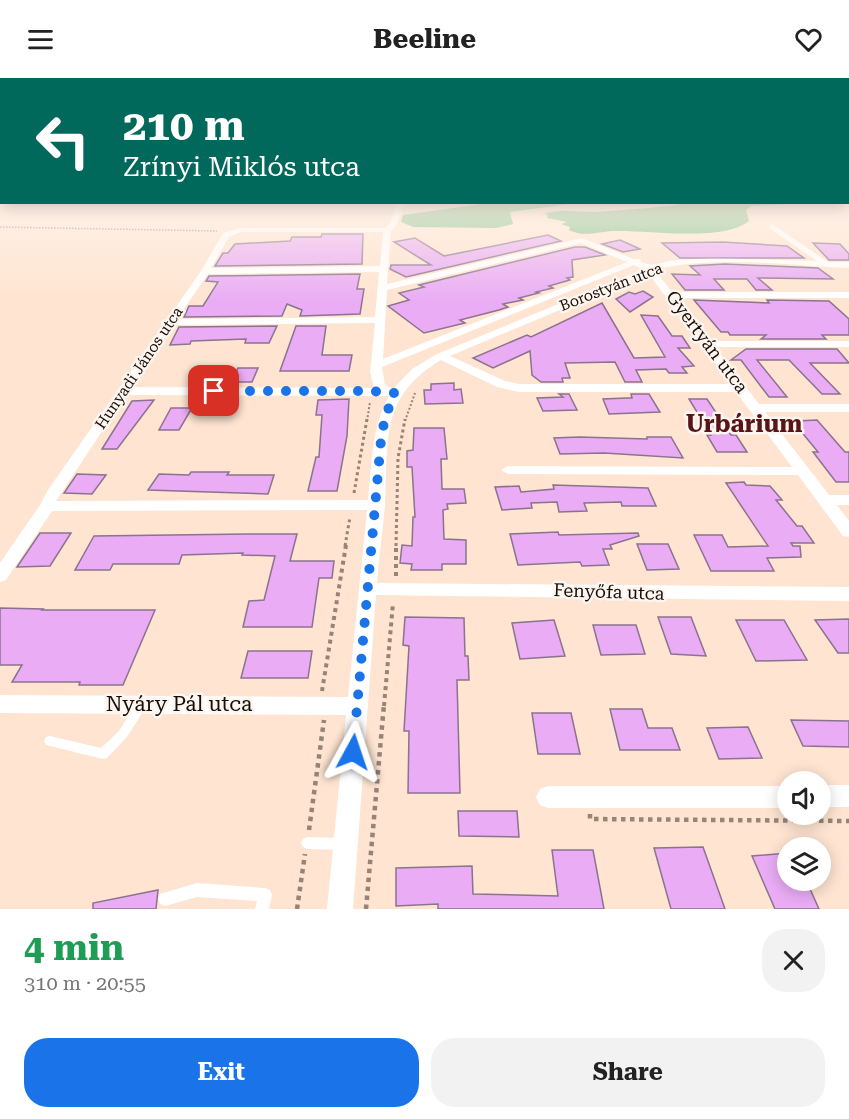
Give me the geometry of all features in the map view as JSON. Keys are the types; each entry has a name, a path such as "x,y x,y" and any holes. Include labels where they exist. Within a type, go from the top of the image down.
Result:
{"street":[{"path":"340,909 385,417 386,392 376,378 387,230 393,224"},
{"path":"772,226 826,264"},
{"path":"232,231 387,230"},
{"name":"Hunyadi János utca","path":"0,576 48,506 53,493 205,271 226,234 232,231"},
{"path":"384,288 582,240 650,269"},
{"path":"377,365 633,262 661,256 698,253 816,257"},
{"name":"Borostyán utca","path":"386,392 441,356 650,269 671,263 715,260 849,266"},
{"path":"205,271 384,269"},
{"name":"Gyertyán utca","path":"650,269 849,532"},
{"path":"671,295 849,296"},
{"path":"169,322 380,320"},
{"path":"708,344 849,344"},
{"path":"441,356 501,384 519,388 742,388"},
{"path":"124,391 386,392"},
{"path":"757,408 849,408"},
{"path":"508,470 804,471"},
{"path":"825,500 849,500"},
{"path":"48,506 377,505"},
{"name":"Fenyőfa utca","path":"368,589 849,594"},
{"name":"Nyáry Pál utca","path":"0,704 357,706"},
{"path":"548,797 777,796"},
{"path":"831,796 849,796"}],"lane":[{"path":"50,741 103,754 123,734 142,703"},
{"path":"307,843 346,844"},
{"path":"165,899 197,890 265,895 262,909"}],"path":[{"path":"0,227 232,231"},
{"path":"366,909 394,589 399,442 406,412 417,389"},
{"path":"297,909 324,714 320,706 369,402 386,392"},
{"path":"587,797 590,819 849,821"}],"green space":[{"path":"405,224 513,224 496,228 413,227"},
{"path":"561,224 743,224 722,231 685,234 615,231 581,234"}],"building":[{"path":"322,234 363,234 362,264 215,266 223,253 228,253 235,244 290,241 292,237 321,237"},
{"path":"548,235 561,241 406,277 390,269 391,265 431,265 394,242 415,238 444,256"},
{"path":"620,240 640,249 623,252 602,244"},
{"path":"723,242 787,246 804,258 680,258 662,243"},
{"path":"813,243 840,244 849,254 849,260 829,260"},
{"path":"575,247 585,247 605,255 572,260 573,277 567,278 570,280 549,286 553,288 536,292 539,293 519,298 523,300 503,304 508,307 460,320 465,323 424,333 388,306 409,300 399,293 424,287 419,285"},
{"path":"725,264 818,268 833,279 758,278 772,290 756,290 747,279 714,279 724,290 685,290 672,274 700,275 690,266"},
{"path":"360,274 357,289 364,289 360,314 300,316 302,310 287,304 282,316 184,317 189,306 203,306 218,282 206,281 209,276"},
{"path":"643,291 653,297 630,312 616,299 629,292 635,294"},
{"path":"694,300 769,303 767,300 829,301 849,319 849,335 822,335 826,339 761,339 766,335 730,335 728,332 721,332"},
{"path":"602,303 634,358 665,357 641,315 658,316 672,336 682,336 690,348 678,348 694,366 682,367 687,373 669,373 666,369 636,370 642,382 625,382 615,362 565,363 570,378 562,378 563,382 541,382 532,375 530,351 493,368 473,358 527,335 531,337"},
{"path":"277,326 269,343 245,343 246,339 191,341 190,344 170,345 179,327"},
{"path":"296,326 326,326 322,355 352,355 349,371 280,371"},
{"path":"746,349 837,349 849,363 810,363 840,394 822,394 789,360 757,360 787,397 769,397 741,360 731,360"},
{"path":"238,368 258,368 252,382 231,382"},
{"path":"454,383 454,390 461,389 463,403 425,404 424,390 431,390 431,384"},
{"path":"559,394 569,394 577,410 543,411 537,398 563,397"},
{"path":"631,394 649,394 660,412 609,414 603,399 632,398"},
{"path":"349,399 347,436 337,491 308,491 316,457 319,457 322,415 316,415 318,400"},
{"path":"689,399 707,399 731,435 736,435 747,452 717,452 707,435 711,435"},
{"path":"154,400 117,449 102,449 132,401"},
{"path":"171,408 192,408 179,430 159,430"},
{"path":"817,420 845,452 849,452 849,482 836,482 813,452 818,452 795,424 800,424 797,421"},
{"path":"414,428 444,428 447,459 441,459 442,489 464,489 466,503 447,504 448,509 443,510 444,539 466,540 466,564 442,564 442,570 411,570 412,564 400,563 402,545 412,546 413,517 415,517 412,467 407,467 407,451 413,450"},
{"path":"647,437 671,437 683,458 604,453 560,454 554,438 647,439"},
{"path":"191,472 274,475 268,494 148,490 159,474 189,475"},
{"path":"77,474 106,475 92,494 64,493"},
{"path":"744,482 746,485 770,486 782,500 776,500 797,526 802,526 814,543 791,543 793,546 800,546 801,557 767,558 774,571 711,571 694,535 722,535 728,547 768,546 726,483"},
{"path":"553,485 648,488 656,506 622,506 621,502 584,503 587,511 559,512 557,502 531,503 532,508 502,510 495,487 519,486 521,492 554,489"},
{"path":"558,532 559,535 638,533 639,536 610,545 612,549 603,549 609,565 582,566 580,562 518,565 510,534"},
{"path":"40,533 71,533 50,566 17,567"},
{"path":"297,534 290,561 334,561 332,578 319,578 312,627 243,627 249,601 264,600 275,556 242,555 243,553 182,555 179,564 113,564 110,570 75,570 94,536"},
{"path":"637,544 668,544 679,569 647,570"},
{"path":"0,608 155,610 123,685 79,685 80,682 12,682 22,665 0,665"},
{"path":"405,617 464,618 465,656 468,656 469,680 457,680 460,793 408,793 409,731 404,731 409,646 403,645"},
{"path":"658,617 691,617 706,656 671,654"},
{"path":"849,619 849,653 838,653 815,620"},
{"path":"554,620 565,656 520,659 512,623"},
{"path":"736,620 784,620 807,660 756,661"},
{"path":"593,625 636,625 645,654 601,655"},
{"path":"248,651 312,651 308,678 241,678"},
{"path":"610,709 642,709 648,728 672,728 680,750 620,750"},
{"path":"532,713 571,713 580,754 538,754"},
{"path":"791,720 849,721 849,747 803,746"},
{"path":"748,727 762,758 719,759 707,728"},
{"path":"458,811 517,811 519,837 459,836"},
{"path":"703,847 725,909 671,909 654,848"},
{"path":"552,850 593,850 604,909 438,909 438,904 396,906 396,868 472,866 473,894 558,896"},
{"path":"777,854 777,891 811,891 819,909 775,909 752,856"},
{"path":"158,890 156,909 93,909 93,903"}],"district":[{"name":"Urbárium","path":"744,424"}],"route":[{"path":"214,391 384,391 395,393 385,417 381,440 377,505 353,752"}]}
